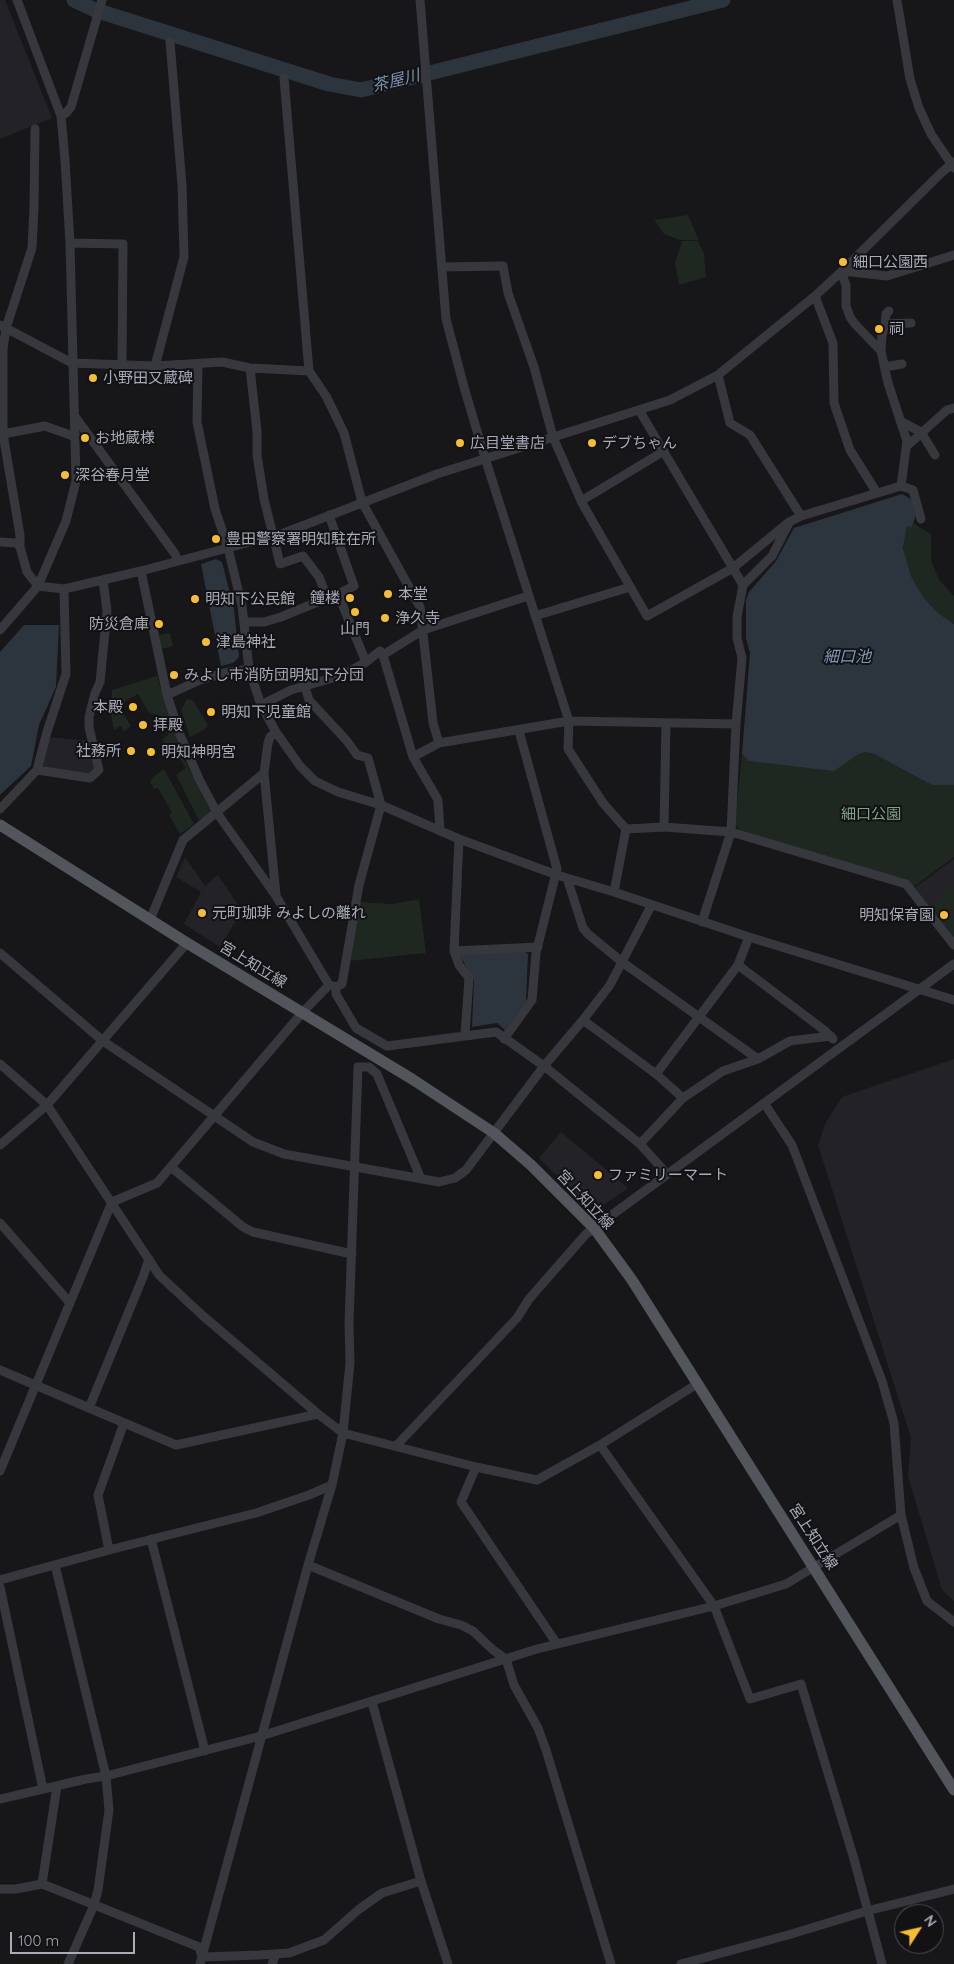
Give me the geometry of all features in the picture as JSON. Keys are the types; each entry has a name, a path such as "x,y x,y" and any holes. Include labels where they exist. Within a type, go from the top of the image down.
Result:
{"main road":[{"name":"宮上知立線","path":"0,825 187,943 412,1079 494,1133 531,1165 594,1228 632,1280 954,1790"}],"street":[{"path":"0,630 38,586 66,521 76,481 76,418 72,363 70,242 66,160 61,116 16,0"},
{"path":"420,0 446,319 485,458 569,721 568,749 604,803 626,829"},
{"path":"34,129 32,248 3,326 3,434 20,536 20,547 28,572 38,586 64,589 273,536 485,458 670,400 718,375 841,272 953,165 931,134 919,108 910,79 897,0"},
{"path":"61,116 71,107 102,2"},
{"path":"155,366 184,257 182,185 170,42"},
{"path":"284,78 309,371 326,396 344,433 362,502 420,607 433,723 439,743"},
{"path":"70,242 123,244 122,366"},
{"path":"841,272 887,276 954,255"},
{"path":"442,266 503,266 508,293 534,367 553,437 581,501 647,616 733,568 789,522 801,516 901,486 913,490 921,519"},
{"path":"841,272 846,284 846,306 850,317 882,351"},
{"path":"814,296 833,343 834,403 850,450 877,493"},
{"path":"889,311 886,314 882,351 888,383 907,446 901,486"},
{"path":"885,324 911,323"},
{"path":"3,326 72,363 155,366 222,362 250,368 309,371"},
{"path":"198,364 197,422 215,509 228,548 244,622 249,669 261,705 276,732 300,766 315,781 338,792 381,804 440,831 557,875 954,1000"},
{"path":"885,367 902,364"},
{"path":"250,368 257,431 257,455 264,499 280,564 303,556 320,577 327,597"},
{"path":"718,375 730,423 750,435 801,516"},
{"path":"907,446 947,410 954,408"},
{"path":"639,410 743,585"},
{"path":"76,418 175,554 178,561"},
{"path":"900,422 921,432 935,455"},
{"path":"3,434 45,426 76,437"},
{"path":"581,501 664,452"},
{"path":"244,622 264,622 280,617 354,586 329,515"},
{"path":"702,922 731,832 736,724 742,658 737,638 740,594 743,585 772,556 789,522"},
{"path":"0,542 17,543 20,547"},
{"path":"141,571 167,695 180,735 199,779 217,812 276,896 333,986 356,1028 387,1046 496,1032 544,1066 640,1144 667,1174"},
{"path":"37,770 90,778 99,770 89,727 89,717 100,682 107,611 103,580"},
{"path":"535,616 630,587"},
{"path":"0,809 37,770 66,674 64,589"},
{"path":"338,594 366,662"},
{"path":"383,655 423,630 528,596"},
{"path":"261,705 291,690 343,675 366,662 380,651 383,655 412,757 438,800 440,831"},
{"path":"167,695 200,680 228,672 249,669"},
{"path":"0,1471 112,1202 157,1183 302,1013 333,986 342,984 359,885 381,804 368,758 357,755 347,741 309,700 305,687"},
{"path":"412,757 439,743 519,731 569,721 736,724"},
{"path":"664,827 666,723"},
{"path":"504,1039 532,1000 538,946 558,869 519,731"},
{"path":"276,732 270,737 268,743 264,773 276,896"},
{"path":"150,920 182,840 264,773"},
{"path":"626,829 664,827 731,832 906,884 954,945"},
{"path":"614,892 626,829"},
{"path":"460,839 454,951 459,965 470,978 465,1035"},
{"path":"567,878 582,928 622,962 701,1016 758,1059"},
{"path":"0,954 103,1041 253,1142 284,1154 439,1182 455,1178 466,1170 544,1066 610,985 651,906"},
{"path":"656,1074 738,965 749,937"},
{"path":"0,1145 47,1105 187,943"},
{"path":"454,951 538,946"},
{"path":"396,1446 517,1318 535,1292 564,1258 594,1228 954,964"},
{"path":"738,965 831,1036 839,1048"},
{"path":"583,1020 656,1074 683,1098"},
{"path":"640,1144 683,1098 723,1071 758,1059 790,1041 831,1036"},
{"path":"0,1064 47,1105 159,1274 183,1298 318,1414 343,1433 476,1467 537,1480 600,1444 697,1384"},
{"path":"201,1960 308,1565 332,1485 343,1433 350,1363 349,1334 358,1067 369,1068 378,1074 421,1179"},
{"path":"764,1103 792,1145 882,1381 894,1423 900,1515 914,1568 927,1601 954,1622"},
{"path":"171,1167 243,1227 266,1235 352,1254"},
{"path":"0,1223 70,1302"},
{"path":"89,1408 149,1259"},
{"path":"0,1370 176,1445 318,1414"},
{"path":"109,1550 98,1495 124,1423"},
{"path":"600,1444 714,1606 750,1699 801,1684 854,1859 882,1964"},
{"path":"476,1467 460,1502 557,1644"},
{"path":"0,1580 256,1512 309,1495 332,1485"},
{"path":"0,1799 106,1776 261,1736 557,1644 714,1606 786,1584 900,1515"},
{"path":"150,1539 205,1751"},
{"path":"56,1565 106,1776 109,1810 98,1890 94,1905 68,1964"},
{"path":"308,1565 473,1631 493,1650 506,1659 514,1685 538,1728 546,1750 611,1964"},
{"path":"0,1587 43,1789"},
{"path":"372,1702 421,1881 448,1964"},
{"path":"42,1884 57,1786"},
{"path":"201,1960 289,1953 324,1940 358,1910 382,1893 421,1881"},
{"path":"0,1889 16,1889 42,1884 199,1947 201,1960"},
{"path":"681,1964 867,1911 954,1889"},
{"path":"272,1964 276,1954"}],"shaded area":[{"path":"0,0 5,0 52,118 0,139"},
{"path":"48,737 90,741 97,770 90,774 41,766"},
{"path":"185,857 205,886 218,875 242,911 220,947 184,924 201,892 176,877"},
{"name":"明知保育園","path":"954,859 954,942 914,888"},
{"path":"954,1059 954,1601 942,1590 908,1476 911,1438 818,1145 826,1122 842,1097"},
{"path":"561,1132 628,1188 604,1205 586,1205 539,1158"}],"green space":[{"path":"688,215 699,240 680,240 664,234 654,220"},
{"path":"682,241 698,241 704,254 706,277 679,285 675,263"},
{"path":"913,523 931,534 931,560 939,580 954,596 954,624 938,613 923,597 911,576 903,549 907,525 911,527"},
{"path":"170,633 173,646 162,649 159,635"},
{"path":"157,676 180,750 171,755 162,739 169,735 158,715 149,713 138,694 118,705 131,726 124,732 121,726 114,730 110,712 112,690"},
{"path":"187,699 193,700 208,725 204,730 190,737 181,710"},
{"name":"細口公園","path":"865,752 874,754 932,785 954,785 954,857 912,888 740,830 735,824 742,754 749,761 857,755"},
{"path":"182,755 211,813 199,820 176,775 186,768 179,757"},
{"path":"164,769 194,824 180,834 169,815 172,813 158,788 154,789 150,782 153,777"},
{"path":"954,888 954,939 931,905"},
{"path":"419,899 426,953 349,961 360,902 392,904"}],"water":[{"name":"細口池","path":"902,494 911,499 917,513 911,528 907,526 903,548 911,576 923,597 938,613 954,624 954,785 932,785 874,754 865,752 857,755 834,771 749,761 742,754 750,653 746,638 746,600 749,592 776,561 794,528"},
{"path":"216,559 222,562 234,609 239,657 233,663 221,666 201,564"},
{"path":"24,625 59,625 56,687 39,725 31,766 0,795 0,652"},
{"path":"524,951 528,954 526,1001 505,1030 497,1023 472,1027 474,980 459,954"}],"waterway":[{"name":"茶屋川","path":"74,0 95,10 329,84 361,90 723,0"}],"place":[{"name":"細口公園西","path":"843,262"},
{"name":"祠","path":"879,329"},
{"name":"小野田又蔵碑","path":"93,378"},
{"name":"お地蔵様","path":"85,438"},
{"name":"広目堂書店","path":"460,443"},
{"name":"デブちゃん","path":"592,443"},
{"name":"深谷春月堂","path":"65,475"},
{"name":"豊田警察署明知駐在所","path":"216,539"},
{"name":"本堂","path":"388,594"},
{"name":"鐘楼","path":"350,598"},
{"name":"明知下公民館","path":"195,599"},
{"name":"山門","path":"355,612"},
{"name":"浄久寺","path":"385,618"},
{"name":"防災倉庫","path":"159,624"},
{"name":"津島神社","path":"206,642"},
{"name":"みよし市消防団明知下分団","path":"174,675"},
{"name":"本殿","path":"133,707"},
{"name":"明知下児童館","path":"211,712"},
{"name":"拝殿","path":"143,725"},
{"name":"社務所","path":"131,751"},
{"name":"明知神明宮","path":"151,752"},
{"name":"元町珈琲 みよしの離れ","path":"202,913"},
{"name":"明知保育園","path":"944,915"},
{"name":"ファミリーマート","path":"598,1175"}]}
